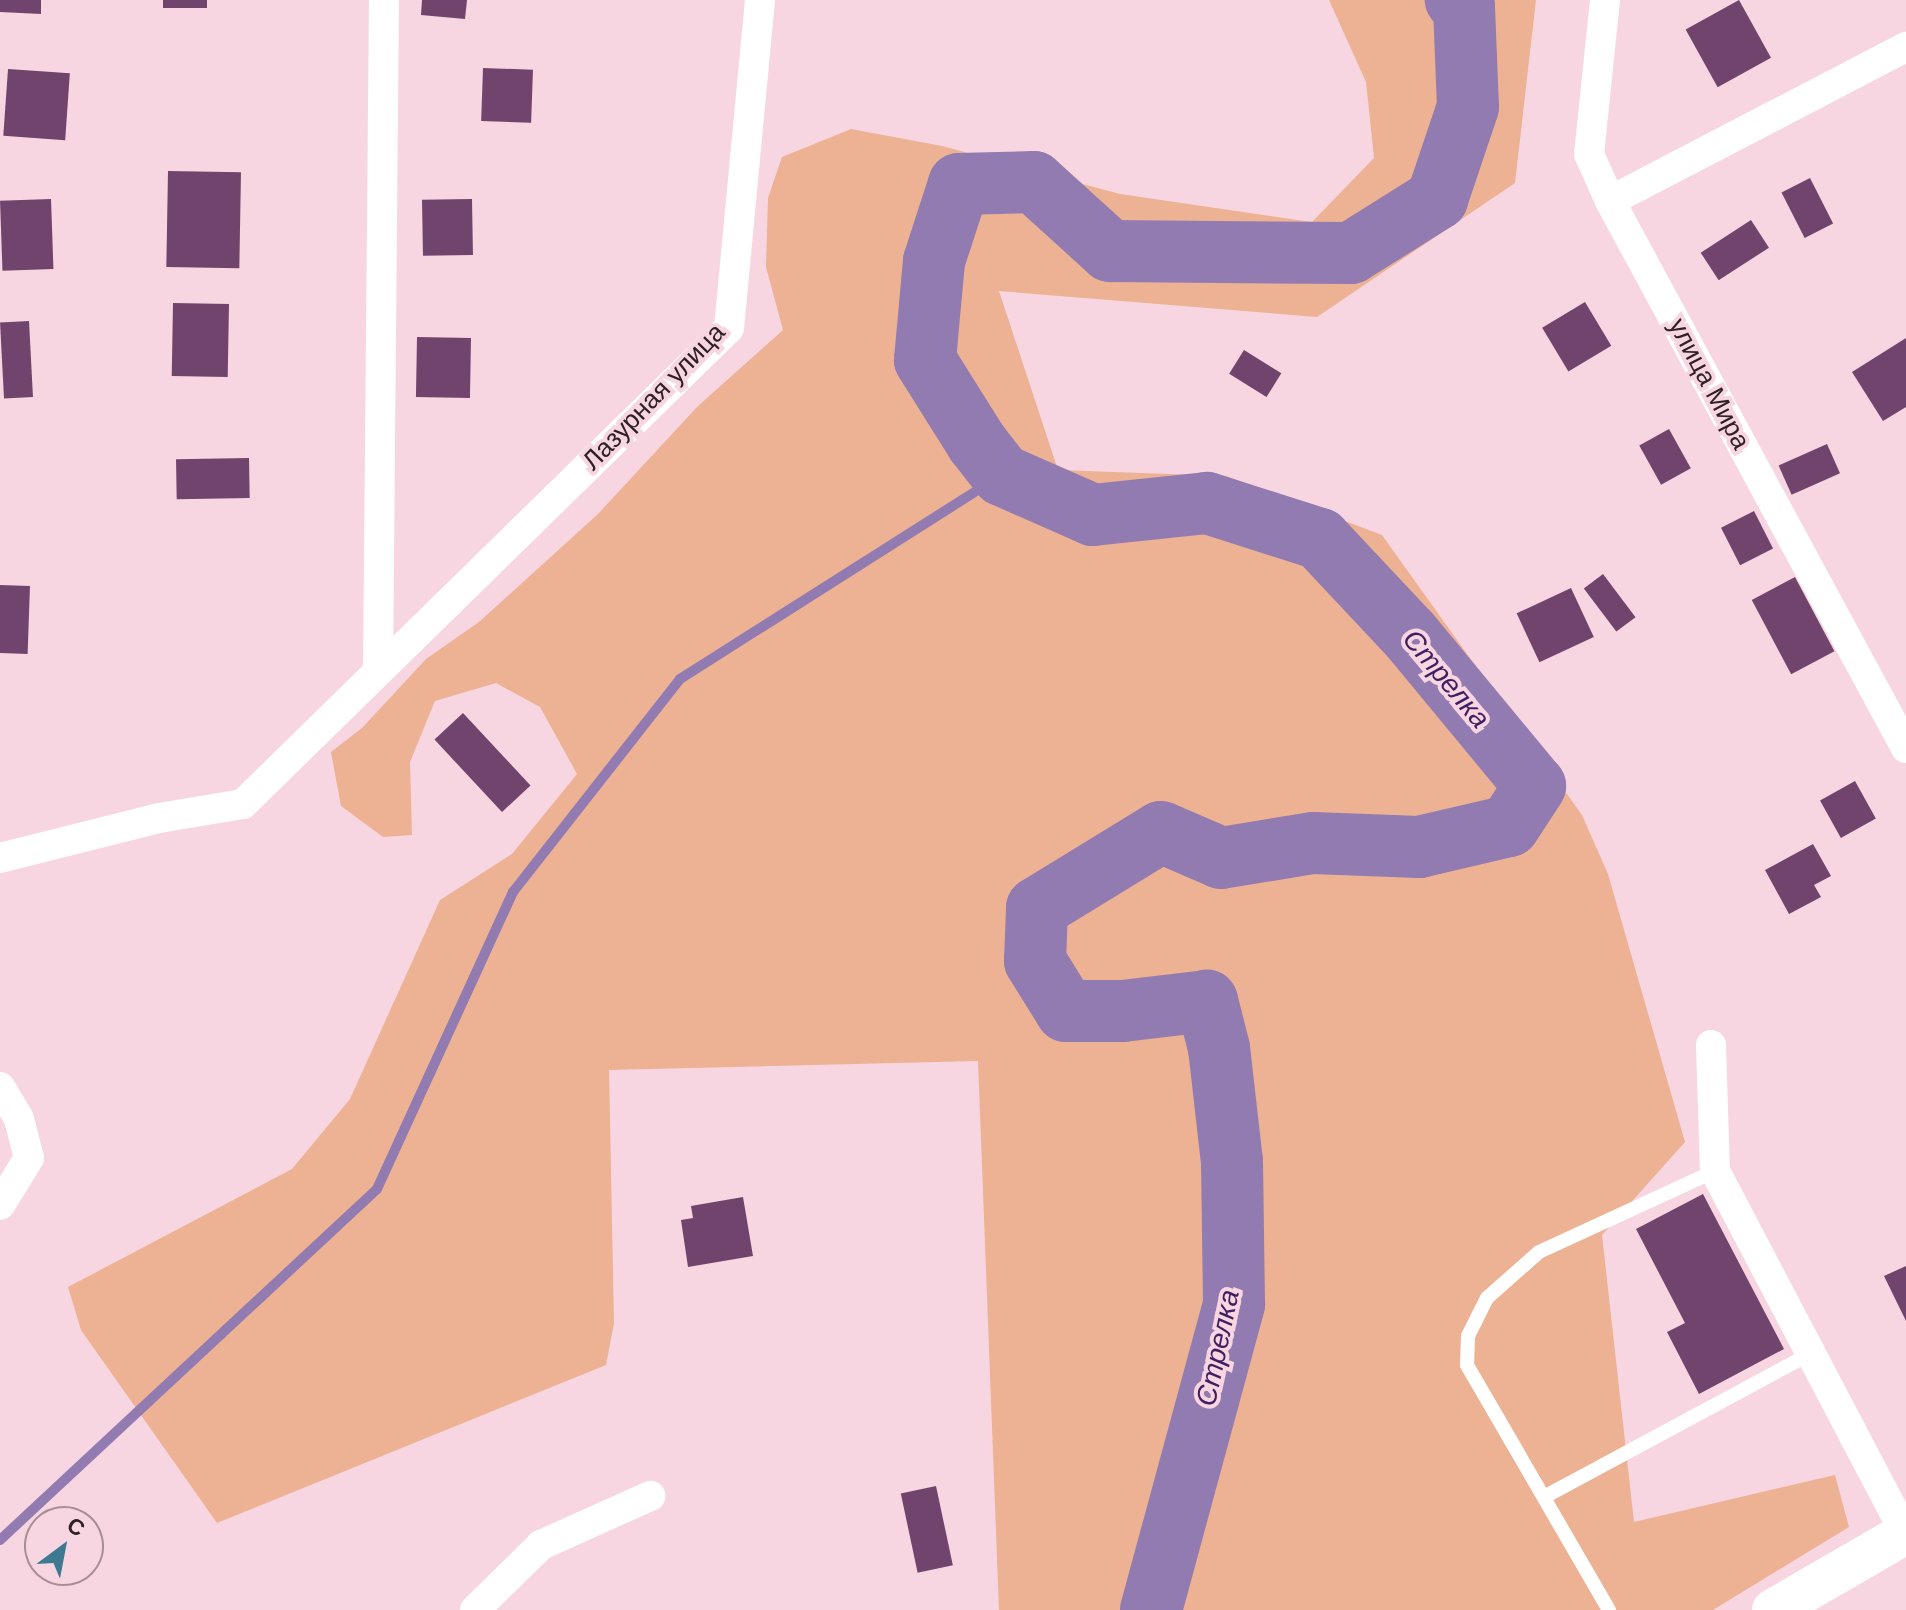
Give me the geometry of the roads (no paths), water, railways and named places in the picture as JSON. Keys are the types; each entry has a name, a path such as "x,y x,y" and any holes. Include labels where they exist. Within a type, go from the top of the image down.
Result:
{"main road":[{"path":"1773,1610 1906,1533"}],"street":[{"path":"380,668 384,0"},
{"name":"Лазурная улица","path":"0,858 159,818 243,804 729,328 760,0"},
{"name":"улица Мира","path":"1605,0 1589,154 1610,201 1906,748"},
{"path":"1610,201 1906,47"},
{"path":"1711,1045 1715,1171 1906,1533"},
{"path":"0,1087 19,1119 29,1158 0,1205"},
{"path":"475,1610 541,1545 650,1496"}],"lane":[{"path":"1609,1610 1467,1365 1468,1336 1487,1298 1539,1252 1715,1171"},
{"path":"1544,1497 1811,1353"}],"waterway":[{"name":"Стрелка","path":"1151,1610 1234,1304 1232,1162 1219,1048 1207,1001 1123,1011 1066,1011 1035,961 1037,908 1161,832 1221,858 1313,843 1419,847 1509,826 1535,786 1410,635 1320,539 1207,503 1093,515 1002,475 977,443 925,360 934,261 959,184 1034,182 1110,251 1351,253 1437,199 1468,107 1464,7 1456,0"},
{"path":"0,1540 377,1189 513,892 680,679 1002,475"}]}
